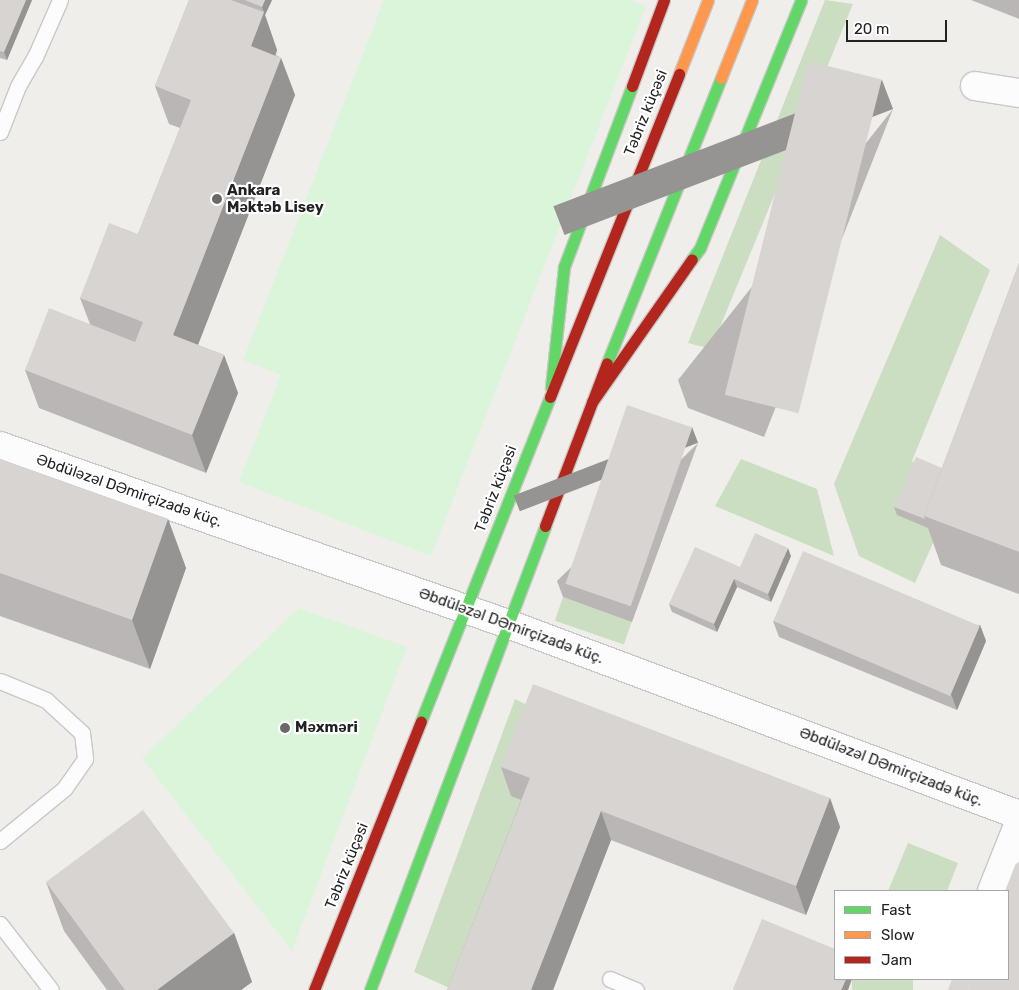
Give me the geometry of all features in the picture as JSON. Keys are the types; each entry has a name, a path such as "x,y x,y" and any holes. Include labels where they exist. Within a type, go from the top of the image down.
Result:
{"main road":[{"path":"551,387 564,268 664,0"},
{"name":"Təbriz küçəsi","path":"314,990 466,609 551,387 708,0"},
{"path":"370,990 592,402 752,0"},
{"path":"592,402 700,248 801,0"}],"street":[{"path":"975,86 1019,93"},
{"name":"Əbdüləzəl DƏmirçizadə küç.","path":"0,446 508,624 1019,815"},
{"path":"992,890 1019,823"}],"lane":[{"path":"0,132 18,86 35,57 60,0"},
{"path":"0,681 46,700 82,733 85,760 65,788 0,841"},
{"path":"0,924 51,990"},
{"path":"610,979 636,990"}],"green space":[{"path":"384,0 630,0 646,6 431,556 239,482 281,375 243,360"},
{"path":"825,0 853,4 711,349 688,343"},
{"path":"940,235 990,270 912,461 919,465 938,532 915,583 859,556 834,484"},
{"path":"741,459 817,489 834,556 715,506"},
{"path":"563,597 632,621 624,644 555,621"},
{"path":"299,608 407,647 292,951 142,758"},
{"path":"515,699 544,713 540,807 454,990 414,972"},
{"path":"908,843 958,863 947,890 888,890"},
{"path":"852,980 913,980 913,990 852,990"}],"building":[{"path":"0,0 26,0 4,52 0,51"},
{"name":"Ankara Məktəb Lisey","path":"189,0 231,0 264,12 251,46 281,58 173,335 224,355 192,435 25,370 49,308 135,342 143,322 80,298 109,223 138,234 191,100 155,86"},
{"path":"245,0 265,0 262,7"},
{"path":"808,61 882,79 799,413 725,395"},
{"path":"1019,263 1019,552 924,516"},
{"path":"627,405 692,427 631,606 565,584"},
{"path":"916,457 942,468 924,516 925,519 894,507"},
{"path":"0,459 168,519 132,620 0,573"},
{"path":"755,533 788,548 768,594 734,579 714,624 669,604 695,547 740,567"},
{"path":"803,551 980,626 950,696 773,621"},
{"path":"533,684 830,798 796,886 601,811 531,990 447,990 530,778 501,767"},
{"path":"143,810 234,933 157,990 125,990 46,882"},
{"path":"1016,863 1019,864 1019,990 968,990 972,980 1009,980 1009,890 1005,890"},
{"path":"762,919 834,949 834,980 846,980 841,990 733,989"},
{"path":"952,980 972,980 968,990 948,990"}],"traffic: fast":[{"path":"692,259 700,248 801,0"},
{"path":"607,363 721,78"},
{"path":"551,387 564,267 632,86"},
{"path":"421,721 550,397"},
{"path":"370,990 545,526"}],"traffic: slow":[{"path":"679,74 708,0"},
{"path":"721,78 752,0"}],"traffic: jam":[{"path":"632,86 664,0"},
{"path":"550,397 679,74"},
{"path":"592,402 692,259"},
{"path":"545,526 607,363"},
{"path":"314,990 421,721"}],"place":[{"name":"Ankara Məktəb Lisey","path":"217,199"},
{"name":"Məxməri","path":"285,728"}]}
